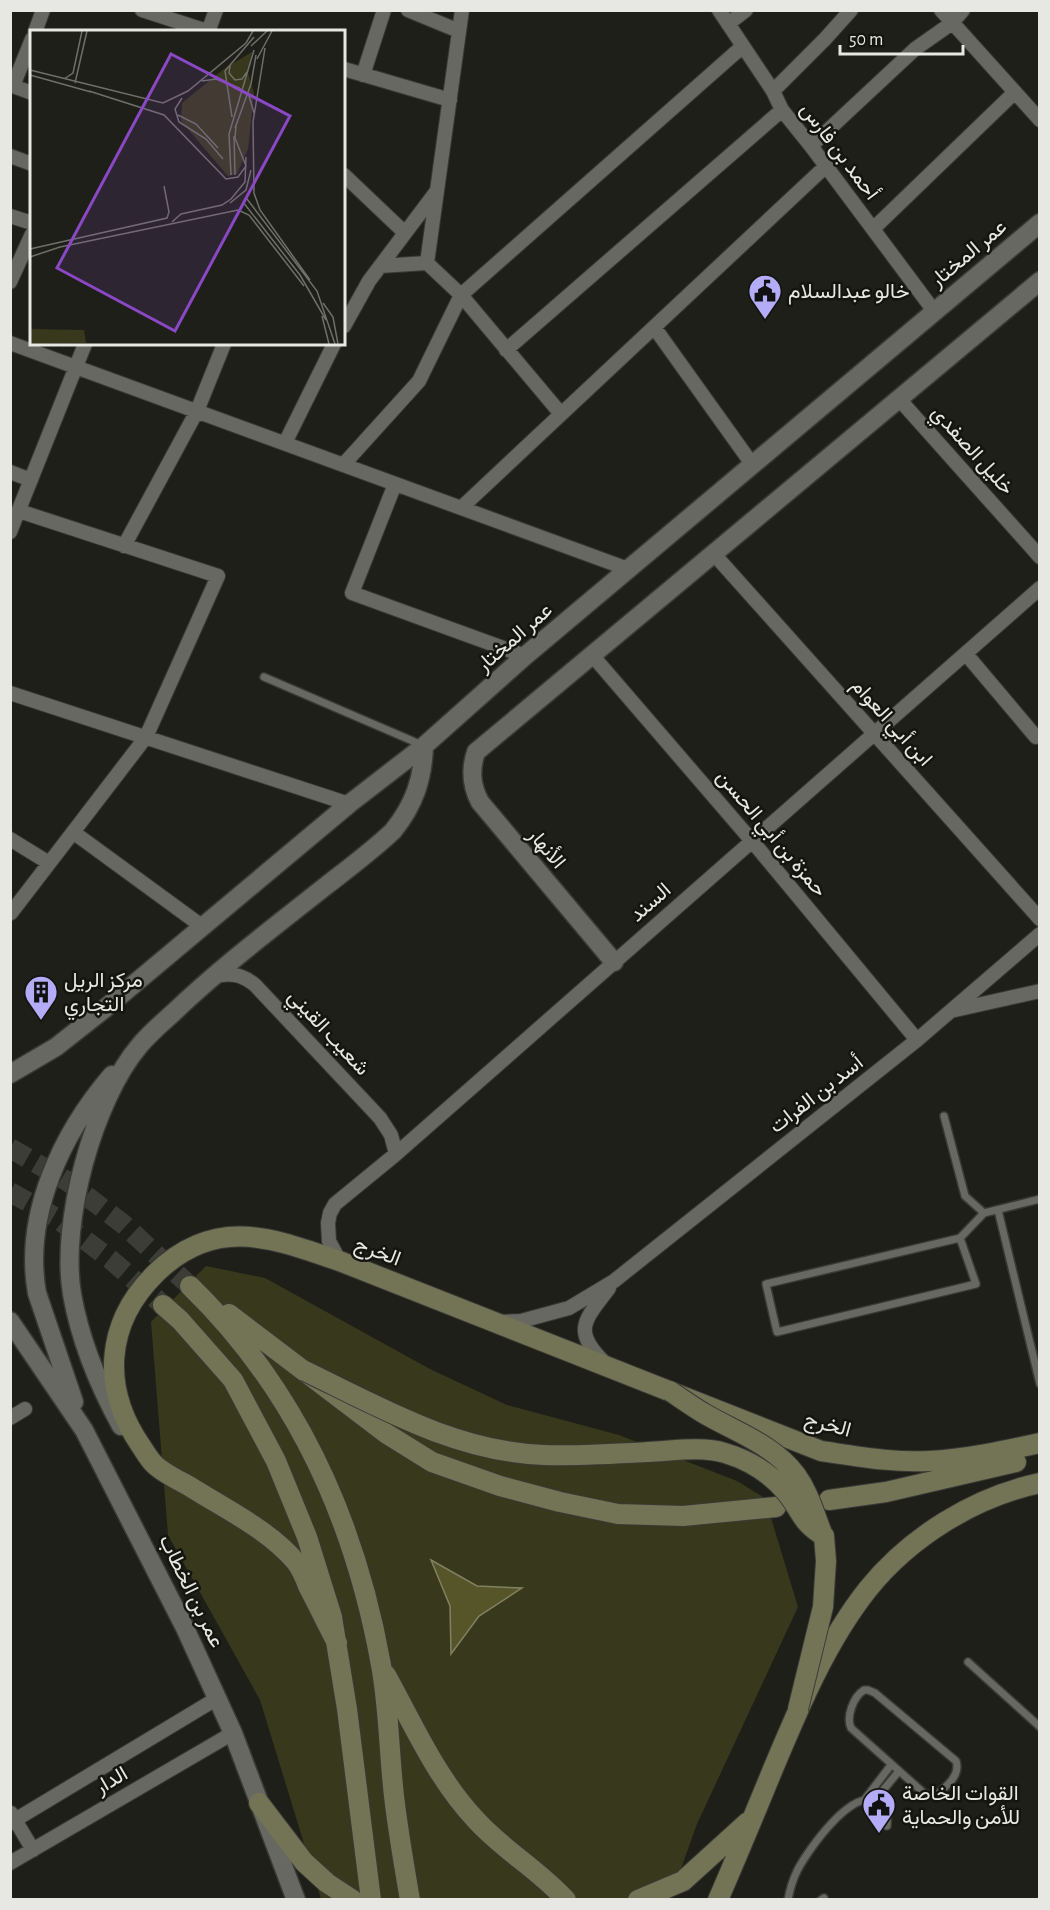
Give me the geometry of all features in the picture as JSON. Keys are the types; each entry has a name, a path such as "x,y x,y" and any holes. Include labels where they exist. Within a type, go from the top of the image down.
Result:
{"main road":[{"name":"الخرج","path":"337,1643 297,1563 267,1534 155,1465 132,1432 116,1390 114,1360 120,1329 133,1300 153,1276 173,1258 212,1240 228,1237 260,1237 342,1262 821,1451 874,1459 927,1461 993,1454 1040,1443"},
{"path":"410,1899 394,1797 381,1666 356,1561 330,1488 299,1427 259,1364 221,1316 190,1286 387,1434 432,1462 500,1486 618,1514 683,1516 776,1507"},
{"path":"163,1305 180,1320 233,1380 276,1461 307,1537 332,1617 337,1643 371,1899"},
{"path":"305,1371 407,1420 449,1437 495,1449 541,1455 590,1456 690,1450 725,1453 766,1473 786,1492 811,1529 824,1536"},
{"path":"670,1391 781,1459 794,1473 807,1493 824,1536 825,1561 823,1607 798,1709"},
{"path":"829,1500 886,1492 1040,1456"},
{"path":"718,1899 798,1709 846,1620 869,1588 896,1559 927,1534 960,1513 996,1496 1040,1483"},
{"path":"381,1666 459,1801 496,1840 566,1899"},
{"path":"260,1803 304,1862 327,1883 353,1899"},
{"path":"644,1898 683,1881 753,1818"}],"street":[{"path":"36,30 43,10"},
{"path":"209,30 216,10"},
{"path":"363,75 384,10"},
{"path":"408,10 459,31"},
{"path":"427,263 462,10"},
{"name":"أحمد بن فارس","path":"719,10 773,91 782,110 934,311"},
{"path":"728,24 746,10"},
{"path":"773,91 851,10"},
{"path":"941,10 1040,120"},
{"path":"811,146 915,49 952,23 963,10"},
{"path":"152,12 206,30"},
{"path":"30,44 12,86 30,92"},
{"path":"343,465 419,381 461,295 743,46"},
{"path":"345,69 450,100"},
{"path":"873,229 1015,92"},
{"path":"506,350 782,110"},
{"path":"10,156 30,163"},
{"path":"461,508 826,166"},
{"path":"345,176 405,233"},
{"path":"345,324 369,281 437,190"},
{"path":"10,216 30,222"},
{"name":"عمر المختار","path":"10,1074 56,1047 349,804 424,746 525,656 1040,223"},
{"path":"10,282 30,238"},
{"path":"380,266 427,263 461,295 561,414"},
{"path":"592,655 1040,281"},
{"path":"654,327 752,464"},
{"path":"10,343 628,569"},
{"path":"10,532 85,345"},
{"path":"124,546 197,411 224,345"},
{"path":"285,443 334,345"},
{"name":"خليل الصفدي","path":"899,399 1040,557"},
{"path":"10,472 31,480"},
{"path":"395,484 352,592 525,656"},
{"path":"11,913 146,737 218,576 19,511"},
{"name":"ابن أبي العوام","path":"713,553 1040,919"},
{"name":"السند","path":"342,1262 329,1241 328,1223 335,1204 396,1154 1040,588"},
{"path":"966,654 1036,736"},
{"name":"الأنهار","path":"592,655 476,752 471,773 480,802 614,962"},
{"name":"حمزة بن أبي الحسن","path":"592,655 752,841 917,1040"},
{"path":"10,693 349,804"},
{"path":"84,1430 64,1377 37,1293 34,1275 34,1239 48,1187 69,1138 100,1089 140,1045 207,980 393,831 411,806 417,792 424,762 424,746"},
{"path":"73,832 203,927"},
{"path":"10,839 49,863"},
{"name":"أسد بن الفرات","path":"494,1322 521,1321 569,1308 614,1281 953,1011 1040,934"},
{"name":"شعيب القيني","path":"207,980 221,974 229,974 244,977 255,985 380,1118 391,1135 396,1154"},
{"path":"953,1011 1040,991"},
{"path":"140,1045 110,1095 88,1149 75,1205 71,1234 71,1272 72,1292 78,1321 97,1377 126,1433 143,1455 155,1465"},
{"name":"أسد بن الفرات","path":"610,1368 592,1350 586,1339 585,1326 588,1316 614,1281"},
{"name":"عمر بن الخطاب","path":"10,1321 84,1430 185,1628 233,1733 296,1899"},
{"path":"10,1418 25,1409"},
{"name":"الدار","path":"12,1818 216,1699"},
{"name":"الدار","path":"10,1863 233,1733"},
{"path":"12,1818 33,1850"}],"lane":[{"path":"264,676 424,746"},
{"path":"944,1116 966,1196 984,1213"},
{"path":"960,1238 976,1284 777,1332 766,1284 960,1238 984,1213 1040,1199"},
{"path":"998,1210 1040,1384"},
{"path":"968,1662 1040,1726"},
{"path":"864,1690 875,1693 953,1758 958,1766 956,1775 939,1793 932,1796 925,1794 891,1765 849,1725 849,1718 858,1695 864,1690"},
{"path":"865,1799 891,1765"},
{"path":"875,1800 899,1771"},
{"path":"788,1899 791,1885 799,1868 819,1838 859,1800 875,1800 882,1804 886,1810 887,1826"}],"shaded area":[{"path":"206,1266 265,1278 430,1369 507,1405 619,1435 737,1481 765,1498 798,1607 697,1824 670,1899 321,1899 260,1700 168,1535 151,1322"},
{"path":"431,1560 477,1586 522,1588 479,1616 451,1654 450,1606"}],"tunnel":[{"path":"10,1148 67,1181 123,1224 190,1286"},
{"path":"10,1192 55,1217 110,1259 163,1305"}],"place":[{"name":"خالو عبدالسلام","path":"765,320"},
{"name":"مركز الريل التجاري","path":"41,1021"},
{"name":"القوات الخاصة للأمن والحماية","path":"879,1834"}]}
